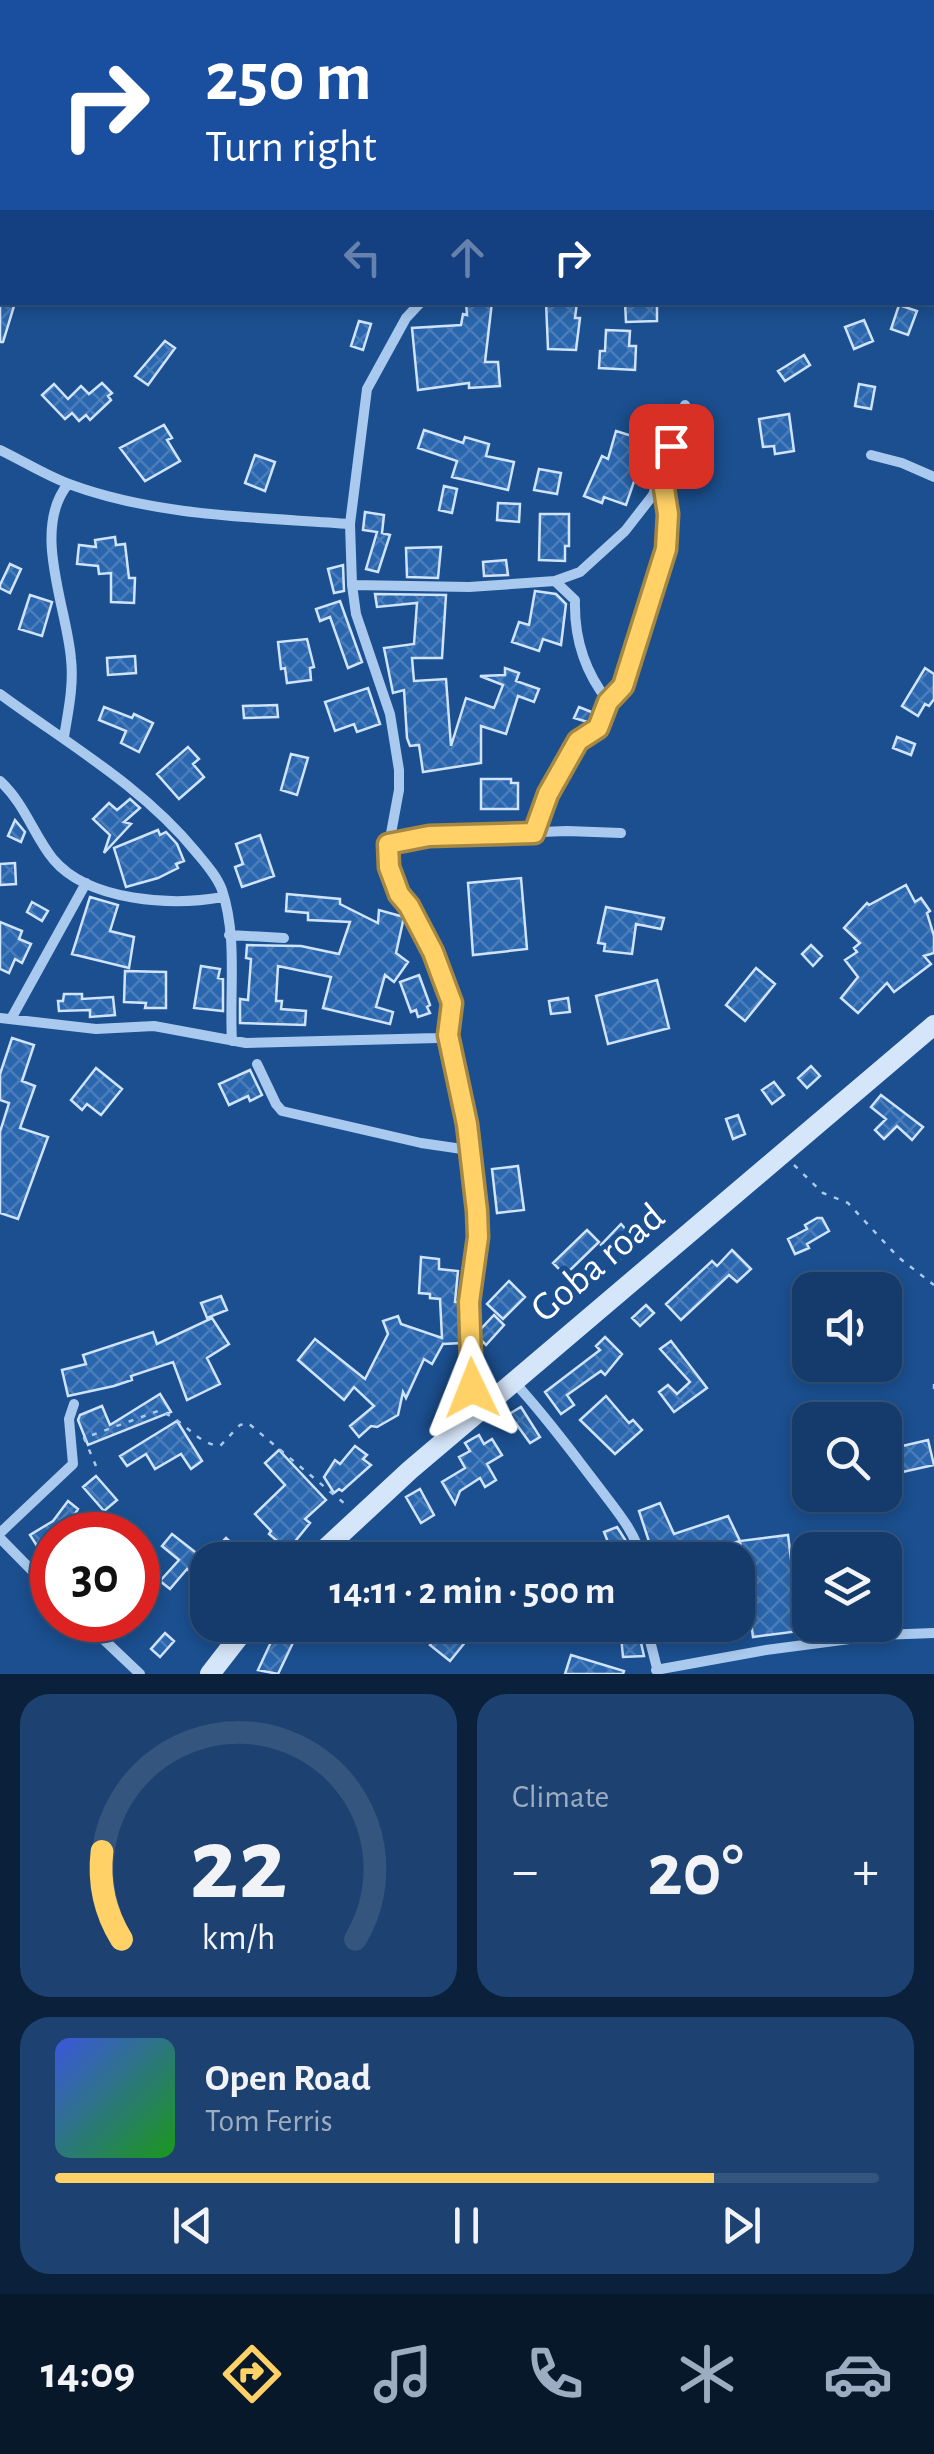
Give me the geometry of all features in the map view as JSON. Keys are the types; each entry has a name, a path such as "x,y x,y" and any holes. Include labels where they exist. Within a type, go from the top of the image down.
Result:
{"main road":[{"name":"Goba road","path":"333,1542 473,1416 934,1025"},
{"path":"210,1674 235,1642"}],"street":[{"path":"417,305 367,388 350,524 352,585 356,614 390,714 399,770 388,844 389,867 399,894 409,906 448,985 452,1003 448,1035 456,1061 478,1237 469,1302 473,1416"},
{"path":"352,585 469,587 555,581 580,572 646,505 662,476 685,405"},
{"path":"0,450 68,484 154,506 350,524"},
{"path":"871,455 934,477"},
{"path":"534,833 548,794 578,741 598,728 608,702 623,686 662,572 668,533 662,476"},
{"path":"64,737 72,664 52,547 57,503 68,484"},
{"path":"555,581 575,600 577,633 590,680 608,702"},
{"path":"0,694 100,763 188,842 218,880 230,935 232,1042"},
{"path":"0,782 22,804 51,857 86,883 168,902 224,897"},
{"path":"388,844 429,836 621,832"},
{"path":"86,883 6,1018 96,1029 154,1026 232,1042 448,1035"},
{"path":"230,935 284,938"},
{"path":"257,1064 282,1111 469,1150"},
{"path":"514,1381 568,1444 636,1542"},
{"path":"30,1568 0,1536 46,1488 70,1470 74,1456 69,1419 74,1404"},
{"path":"650,1642 658,1672 766,1650 934,1633"},
{"path":"106,1642 140,1674"}],"path":[{"path":"783,1153 806,1180 823,1193 848,1203 898,1257 934,1285"},
{"path":"934,1384 934,1396"},
{"path":"96,1466 84,1438 158,1411 170,1414 204,1444 220,1446 240,1425 248,1423 320,1480 359,1518"}],"building":[{"path":"0,305 11,305 14,306 0,342"},
{"path":"466,305 492,305 485,362 498,362 500,386 469,388 469,383 418,390 412,328 461,325 463,314 467,315"},
{"path":"546,305 577,305 575,318 580,318 576,350 548,349"},
{"path":"625,305 657,305 657,321 626,322"},
{"path":"899,305 917,311 908,335 891,329"},
{"path":"864,320 873,341 854,349 845,327"},
{"path":"359,321 371,324 363,350 351,346"},
{"path":"606,330 630,331 629,346 636,346 635,370 599,368"},
{"path":"165,341 175,348 148,385 135,376"},
{"path":"804,355 810,365 785,381 778,371"},
{"path":"102,383 112,393 108,396 111,400 90,420 86,415 79,421 72,413 65,419 42,395 54,384 68,399 81,386 89,394"},
{"path":"859,384 875,387 871,409 855,406"},
{"path":"789,414 794,451 775,454 774,446 763,447 759,419"},
{"path":"696,419 708,430 695,444 684,434"},
{"path":"164,425 172,438 167,440 180,461 145,481 120,448"},
{"path":"424,430 463,443 465,437 489,444 486,456 514,462 508,490 452,477 457,461 418,448"},
{"path":"616,431 642,439 633,468 638,470 626,505 604,497 602,503 584,496 602,456 608,459"},
{"path":"255,455 275,462 265,491 245,483"},
{"path":"675,462 695,468 688,487 671,481"},
{"path":"539,469 561,473 557,494 534,490"},
{"path":"444,486 457,489 452,513 439,510"},
{"path":"498,503 520,504 519,522 497,520"},
{"path":"365,512 384,515 382,533 390,535 378,572 366,569 377,532 363,530"},
{"path":"540,514 569,514 565,561 539,560"},
{"path":"115,537 116,545 125,544 129,578 135,578 134,603 111,602 111,573 99,574 98,566 77,564 79,545 96,547 95,540"},
{"path":"441,547 438,578 407,577 406,548"},
{"path":"506,560 508,575 484,576 483,562"},
{"path":"10,564 21,569 10,593 0,585"},
{"path":"343,565 344,591 334,593 328,569"},
{"path":"535,591 556,594 566,604 561,645 543,639 539,651 512,642 519,622 529,625"},
{"path":"375,594 446,595 442,658 412,658 414,681 446,679 451,746 466,698 494,708 503,685 480,676 505,675 505,668 519,673 516,681 539,689 534,702 518,696 506,734 481,726 481,763 423,772 419,745 410,746 407,738 404,690 393,693 384,648 414,644 417,603 377,607"},
{"path":"30,595 52,602 42,636 19,629"},
{"path":"340,601 362,662 348,668 330,617 320,621 316,609"},
{"path":"307,639 314,667 310,668 311,680 287,683 278,642"},
{"path":"135,656 136,673 108,675 107,658"},
{"path":"925,668 934,674 934,699 929,706 925,704 918,716 902,706"},
{"path":"368,688 380,724 357,732 354,724 335,731 325,702"},
{"path":"277,705 278,717 244,718 243,706"},
{"path":"104,707 153,723 139,752 121,743 126,731 99,720"},
{"path":"579,707 594,713 591,723 574,718"},
{"path":"897,737 915,744 911,755 893,748"},
{"path":"188,747 199,759 193,764 204,777 179,799 157,774"},
{"path":"291,754 308,758 297,795 281,790"},
{"path":"481,779 511,779 511,783 518,783 518,809 481,809"},
{"path":"130,799 140,808 124,822 131,824 104,853 110,835 93,819 109,803 117,810"},
{"path":"15,820 25,832 21,842 8,836"},
{"path":"158,830 160,835 166,832 177,844 184,861 158,878 126,887 114,848"},
{"path":"260,835 274,876 242,887 235,867 243,864 236,844"},
{"path":"15,863 16,884 0,885 0,864"},
{"path":"521,878 527,949 473,955 468,883"},
{"path":"906,885 915,902 921,898 930,911 927,913 934,953 924,956 931,964 894,992 887,983 858,1013 841,998 858,977 845,960 857,952 854,948 860,943 844,928 867,903"},
{"path":"287,894 340,899 340,904 378,923 379,910 404,917 396,953 408,962 394,982 385,975 376,1007 393,1012 390,1024 323,1008 331,977 278,966 276,1001 282,1001 281,1009 306,1011 305,1025 240,1023 240,999 248,1000 251,959 246,958 247,945 301,946 339,954 350,922 308,920 308,913 286,911"},
{"path":"90,897 118,905 110,931 134,937 129,968 72,954"},
{"path":"32,902 48,911 42,921 27,912"},
{"path":"606,907 664,918 661,929 636,924 632,954 604,951 605,944 598,943"},
{"path":"0,922 22,931 19,939 31,944 22,963 15,959 9,973 0,969"},
{"path":"811,945 822,956 813,966 802,954"},
{"path":"201,966 220,969 223,1011 194,1008"},
{"path":"756,968 775,984 745,1021 726,1005"},
{"path":"125,971 166,972 166,1008 124,1002"},
{"path":"419,975 430,1013 418,1017 416,1010 411,1012 400,982"},
{"path":"657,980 669,1028 608,1044 596,996"},
{"path":"64,994 82,994 82,999 113,997 115,1015 90,1017 90,1010 59,1011 58,1001 63,1001"},
{"path":"568,998 570,1012 551,1014 549,1001"},
{"path":"12,1038 34,1045 22,1081 35,1086 20,1128 48,1137 18,1219 0,1213 0,1132 9,1103 0,1100 0,1074"},
{"path":"811,1066 820,1076 807,1088 798,1078"},
{"path":"96,1068 122,1089 101,1115 87,1104 82,1110 71,1100"},
{"path":"250,1070 262,1095 250,1101 248,1096 229,1105 219,1084"},
{"path":"774,1082 784,1095 772,1104 762,1090"},
{"path":"881,1095 923,1127 912,1140 897,1126 884,1139 875,1130 886,1119 871,1107"},
{"path":"738,1115 745,1134 733,1139 726,1119"},
{"path":"518,1166 524,1210 497,1213 492,1169"},
{"path":"822,1218 829,1231 795,1254 788,1239 807,1229 805,1225"},
{"path":"621,1224 636,1241 619,1260 601,1245"},
{"path":"587,1230 599,1242 565,1275 553,1263"},
{"path":"732,1250 751,1269 737,1282 729,1275 681,1320 666,1304 712,1261 717,1266"},
{"path":"421,1257 439,1259 439,1269 458,1271 455,1302 460,1302 462,1343 443,1344 432,1364 424,1359 406,1398 403,1392 398,1415 377,1427 371,1426 359,1437 350,1426 374,1406 354,1387 344,1400 298,1360 315,1339 365,1379 388,1334 383,1321 398,1316 401,1324 442,1338 440,1299 419,1293"},
{"path":"509,1281 525,1297 503,1319 487,1304"},
{"path":"221,1296 227,1310 207,1318 201,1303"},
{"path":"646,1305 654,1313 640,1326 632,1318"},
{"path":"494,1315 504,1325 486,1345 479,1338 479,1331"},
{"path":"212,1318 229,1344 207,1358 220,1384 187,1400 173,1362 114,1386 68,1396 62,1370 86,1364 83,1355 153,1332 157,1344"},
{"path":"605,1337 622,1354 605,1375 601,1371 567,1395 574,1405 561,1414 545,1392 600,1350 596,1346"},
{"path":"671,1341 707,1388 674,1412 659,1392 668,1385 677,1394 690,1382 660,1349"},
{"path":"160,1394 171,1412 88,1445 78,1420 80,1415 102,1406 110,1425"},
{"path":"606,1396 629,1423 633,1420 642,1430 615,1454 580,1420"},
{"path":"521,1407 540,1437 530,1443 509,1414"},
{"path":"177,1421 202,1461 191,1469 181,1454 155,1469 146,1454 127,1466 120,1456"},
{"path":"479,1435 484,1444 492,1439 502,1455 487,1464 496,1480 485,1487 480,1478 460,1491 455,1504 442,1482 465,1468 459,1457 470,1451 465,1443"},
{"path":"928,1440 934,1465 902,1472 902,1446"},
{"path":"355,1446 367,1455 363,1459 371,1465 342,1491 334,1493 324,1477 335,1460 340,1464"},
{"path":"279,1450 326,1500 305,1519 310,1523 295,1542 278,1542 255,1514 285,1485 265,1463"},
{"path":"96,1476 117,1500 104,1511 83,1487"},
{"path":"420,1489 434,1515 421,1523 406,1497"},
{"path":"68,1501 78,1509 76,1512 60,1512"},
{"path":"660,1503 674,1534 728,1516 740,1541 649,1542 639,1511"},
{"path":"617,1527 626,1541 608,1542 604,1532"},
{"path":"172,1534 190,1548 190,1572 187,1569 170,1589 160,1581 179,1560 162,1546"},
{"path":"788,1535 792,1632 755,1637 755,1542 740,1541"},
{"path":"165,1633 174,1641 160,1657 151,1649"},
{"path":"271,1642 293,1642 278,1674 258,1670"},
{"path":"432,1642 465,1642 450,1661 430,1645"},
{"path":"622,1642 641,1642 644,1656 623,1657"},
{"path":"571,1655 624,1671 623,1674 565,1674"}],"route":[{"path":"472,1388 469,1302 478,1237 477,1211 467,1124 448,1035 452,1003 433,952 399,894 389,867 388,844 429,836 534,833 548,794 578,741 598,728 608,702 623,686 662,572 668,533 662,476 671,446"}]}
